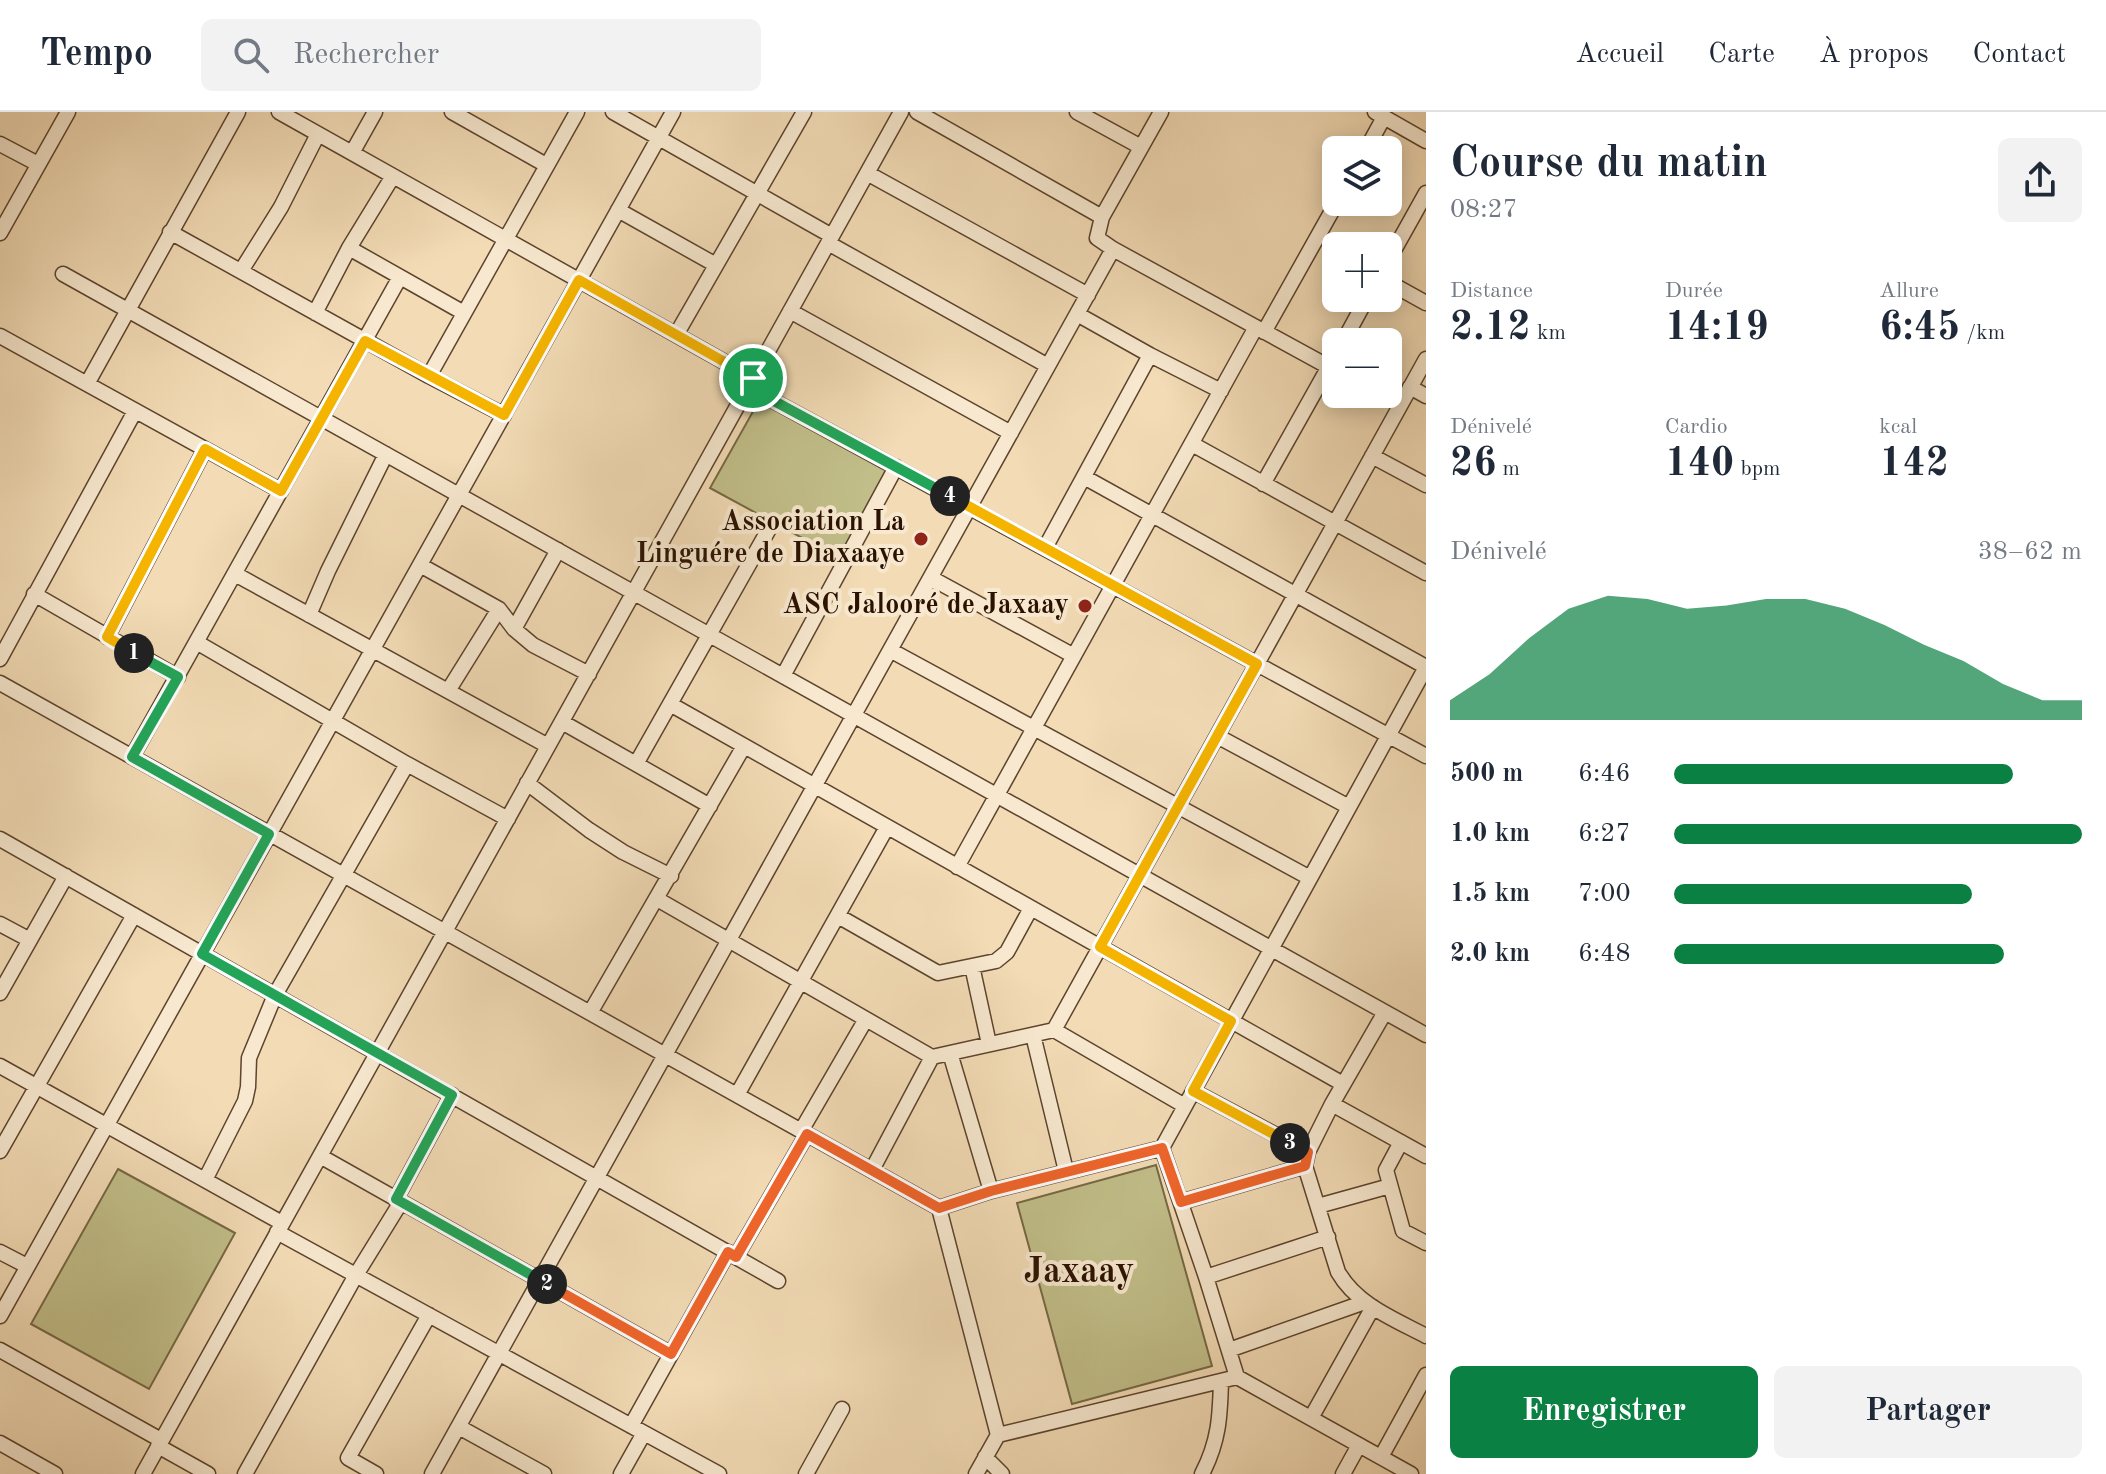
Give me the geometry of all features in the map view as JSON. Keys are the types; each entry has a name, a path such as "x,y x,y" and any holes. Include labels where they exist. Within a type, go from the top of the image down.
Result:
{"street":[{"path":"0,233 68,112"},
{"path":"87,384 238,112"},
{"path":"279,112 676,335 896,467 1426,756"},
{"path":"352,153 375,112"},
{"path":"452,112 546,165"},
{"path":"429,376 577,112"},
{"path":"613,112 1048,366"},
{"path":"0,1316 673,112"},
{"path":"143,1474 901,112"},
{"path":"917,112 1102,217"},
{"path":"1077,112 1099,117 1141,147"},
{"path":"1161,112 1102,217 1097,238 1260,330 1322,356"},
{"path":"676,335 757,194 797,114"},
{"path":"1372,136 1380,115 1426,141"},
{"path":"241,271 281,207 318,134"},
{"path":"0,144 38,164"},
{"path":"867,173 1088,295"},
{"path":"315,313 349,248 393,176"},
{"path":"1402,236 1426,193"},
{"path":"618,210 716,265"},
{"path":"957,867 1221,391 1329,216"},
{"path":"170,232 504,415"},
{"path":"349,248 464,313"},
{"path":"432,1474 1113,249"},
{"path":"63,274 1426,1035"},
{"path":"132,757 400,277"},
{"path":"1402,290 1426,303"},
{"path":"790,311 1011,433"},
{"path":"1077,314 1221,391"},
{"path":"0,336 281,491"},
{"path":"1045,548 1150,355"},
{"path":"1054,1030 1426,359"},
{"path":"1263,484 1322,378"},
{"path":"1410,387 1426,396"},
{"path":"0,659 135,411"},
{"path":"1192,444 1426,573"},
{"path":"107,637 205,449"},
{"path":"309,615 386,454"},
{"path":"1372,456 1426,485"},
{"path":"783,676 896,467"},
{"path":"939,1208 991,1191 1162,1148 1426,667 1084,477"},
{"path":"636,764 769,529"},
{"path":"514,629 558,550"},
{"path":"420,565 499,609 514,629 533,645 589,674"},
{"path":"235,574 548,746"},
{"path":"931,578 1074,656"},
{"path":"34,594 178,677"},
{"path":"448,691 499,609"},
{"path":"198,643 508,819"},
{"path":"890,650 1310,878"},
{"path":"0,683 939,1208 998,1435 976,1474"},
{"path":"670,704 1343,1084"},
{"path":"562,722 710,806"},
{"path":"1217,736 1349,807"},
{"path":"590,1013 744,746"},
{"path":"205,1180 245,1101 249,1058 275,995 407,764"},
{"path":"527,783 623,852 671,876"},
{"path":"737,1095 887,827"},
{"path":"0,839 778,1281"},
{"path":"0,993 66,876"},
{"path":"657,899 932,1057 1054,1030 1185,1106"},
{"path":"838,916 938,973 996,961 1007,952 1031,908"},
{"path":"0,1151 134,915"},
{"path":"0,924 30,940"},
{"path":"972,966 989,1044"},
{"path":"1385,1012 1332,1104 1306,1159 1338,1272 1345,1284 1369,1305 1426,1336"},
{"path":"621,1474 671,1354 804,1133 866,1019"},
{"path":"1033,1035 1066,1171"},
{"path":"950,1053 991,1191"},
{"path":"872,1170 932,1057"},
{"path":"0,1066 205,1180 356,1275 719,1474"},
{"path":"1193,1091 1306,1159"},
{"path":"245,1474 398,1201 452,1095"},
{"path":"1332,1104 1426,1156"},
{"path":"1401,1142 1386,1170 1403,1231 1426,1243"},
{"path":"1162,1148 1237,1377"},
{"path":"320,1156 671,1354"},
{"path":"1181,1202 1306,1159"},
{"path":"1318,1206 1390,1186"},
{"path":"1206,1277 1328,1237"},
{"path":"0,1252 27,1266"},
{"path":"1229,1350 1369,1305"},
{"path":"1311,1418 1369,1305"},
{"path":"376,1474 348,1458 429,1315"},
{"path":"0,1350 208,1474"},
{"path":"1381,1457 1426,1375"},
{"path":"998,1435 1237,1377 1411,1474"},
{"path":"1202,1474 1220,1419 1221,1381"},
{"path":"806,1474 842,1409"},
{"path":"459,1427 544,1474"},
{"path":"0,1443 55,1474"},
{"path":"1343,1474 1359,1445"},
{"path":"985,1457 1002,1474"}],"shaded area":[{"path":"760,399 888,469 839,558 710,488"},
{"path":"1156,1165 1212,1366 1072,1404 1017,1203"},
{"path":"118,1169 235,1233 149,1389 31,1324"}],"place":[{"name":"Association La Linguére de Diaxaaye","path":"921,539"},
{"name":"ASC Jalooré de Jaxaay","path":"1085,606"}],"district":[{"name":"Jaxaay","path":"1079,1273"}],"route":[{"path":"579,280 753,378 748,387 1257,664 1100,947 1231,1021 1193,1091 1308,1152 1305,1166 1181,1202 1162,1148 991,1191 939,1208 807,1134 736,1257 728,1252 671,1354 396,1199 452,1095 202,954 269,834 132,757 178,677 107,637 205,449 281,491 365,341 504,415 579,280"}]}
